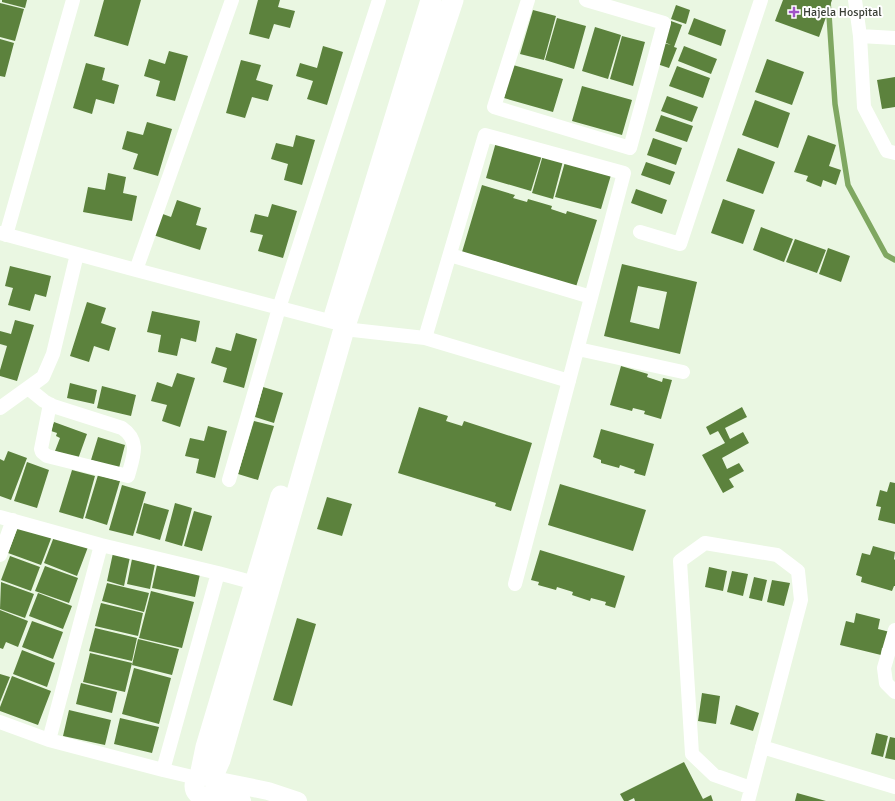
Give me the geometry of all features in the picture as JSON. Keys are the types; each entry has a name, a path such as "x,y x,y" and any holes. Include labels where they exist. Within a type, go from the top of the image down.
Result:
{"main road":[{"path":"204,788 206,747 255,583 337,321 431,0"},
{"path":"204,788 220,760 337,321 453,0"}],"street":[{"path":"74,0 3,234 279,308 425,338 569,381"},
{"path":"136,270 232,0"},
{"path":"229,480 279,308 379,0"},
{"path":"528,0 494,107 630,148 664,23 586,0"},
{"path":"640,232 680,244 760,0"},
{"path":"855,0 860,36 864,107 887,151 895,153"},
{"path":"860,36 895,38"},
{"path":"425,338 485,135 624,173 515,584"},
{"path":"0,408 43,377 54,354 77,254"},
{"path":"450,255 591,297"},
{"path":"578,349 683,372"},
{"path":"28,388 50,404 122,428 128,432 133,441 135,452 128,476 47,456 42,452 41,449 50,404"},
{"path":"0,555 6,518 101,545 255,583"},
{"path":"705,543 777,555 798,571 802,600 750,794 714,775 692,754 680,561 705,543"},
{"path":"49,740 101,545"},
{"path":"163,770 218,573"},
{"path":"895,630 884,668 886,683 895,692"},
{"path":"0,722 49,740 163,770 204,788 242,801"},
{"path":"762,747 895,787"},
{"path":"204,788 298,801"}],"building":[{"path":"2,0 27,0 25,8 2,2"},
{"path":"104,0 141,0 128,46 94,36"},
{"path":"258,0 280,0 278,7 295,11 290,28 274,24 269,39 249,34"},
{"path":"783,0 832,0 819,37 775,21"},
{"path":"0,3 24,9 15,41 0,37"},
{"path":"676,5 690,10 686,24 671,19"},
{"path":"533,10 556,16 544,60 520,54"},
{"path":"557,18 586,26 574,69 545,60"},
{"path":"694,18 726,30 721,46 688,34"},
{"path":"671,21 682,25 674,47 677,48 669,68 657,64 664,43 671,45 664,42"},
{"path":"595,27 621,35 608,79 582,71"},
{"path":"622,36 645,42 633,86 610,79"},
{"path":"0,39 14,43 5,77 0,76"},
{"path":"323,46 343,52 327,105 307,99 313,81 296,76 300,63 317,68"},
{"path":"684,46 717,59 711,74 678,61"},
{"path":"169,51 188,56 175,101 156,96 160,81 144,76 149,59 165,64"},
{"path":"767,59 804,72 792,105 755,92"},
{"path":"241,60 261,65 256,80 273,85 268,101 252,97 245,118 226,113"},
{"path":"86,63 105,68 102,80 119,85 114,104 96,99 92,114 73,108"},
{"path":"513,65 563,79 553,112 504,98"},
{"path":"677,66 710,78 703,98 669,86"},
{"path":"895,77 895,107 882,109 877,80"},
{"path":"582,86 632,100 622,135 572,121"},
{"path":"667,96 698,107 692,122 661,111"},
{"path":"755,100 790,113 778,148 742,135"},
{"path":"661,115 693,126 687,142 655,131"},
{"path":"147,122 172,129 158,176 133,169 138,154 122,149 127,131 143,135"},
{"path":"296,135 315,140 302,185 284,180 288,164 271,159 276,143 293,147"},
{"path":"808,135 836,145 829,166 841,170 836,185 823,180 821,187 806,181 808,176 794,172"},
{"path":"653,138 682,148 676,165 647,155"},
{"path":"496,142 542,155 531,191 486,178"},
{"path":"738,148 775,162 763,194 726,181"},
{"path":"543,155 563,161 553,199 532,193"},
{"path":"565,162 611,175 601,209 555,197"},
{"path":"646,162 675,172 670,185 641,175"},
{"path":"108,173 126,177 123,193 137,196 132,221 83,212 88,187 105,190"},
{"path":"482,185 515,195 513,198 527,202 528,199 552,206 551,209 566,214 567,211 597,220 575,290 494,261 493,264 462,252"},
{"path":"636,189 667,200 662,214 631,203"},
{"path":"723,199 755,210 743,244 711,233"},
{"path":"177,200 201,208 196,225 207,228 200,250 153,235 160,213 171,217"},
{"path":"272,204 297,211 283,258 258,251 263,235 250,232 255,214 268,217"},
{"path":"761,227 793,239 784,262 753,250"},
{"path":"795,239 826,250 817,273 786,262"},
{"path":"828,248 850,256 841,282 819,274"},
{"path":"622,264 697,282 680,354 604,336","holes":["638,286 667,292 659,329 630,322"]},
{"path":"10,266 51,276 46,297 35,294 30,311 8,305 13,288 5,286"},
{"path":"87,302 106,308 101,323 116,328 109,351 94,346 89,362 70,356"},
{"path":"152,311 200,321 196,342 181,338 177,356 158,352 161,335 147,332"},
{"path":"15,320 34,325 17,381 0,376 0,370 7,346 0,344 0,331 11,334"},
{"path":"236,333 257,339 244,388 223,382 227,368 211,363 216,347 231,351"},
{"path":"621,366 648,374 647,377 662,382 663,378 672,380 661,419 644,414 645,411 633,408 632,411 610,405"},
{"path":"177,373 195,378 180,427 162,421 167,405 151,401 157,382 172,387"},
{"path":"70,383 97,390 94,404 67,398"},
{"path":"102,386 136,395 131,416 97,408"},
{"path":"263,387 283,393 274,423 255,417"},
{"path":"419,407 448,416 446,421 462,426 464,421 532,443 511,511 495,506 496,503 398,473"},
{"path":"742,407 747,417 725,428 730,439 743,432 749,443 722,458 727,469 739,463 744,471 729,479 734,487 723,493 702,455 725,443 718,431 710,435 706,427"},
{"path":"254,421 274,426 258,480 238,474"},
{"path":"54,422 87,434 78,459 55,451 60,438 56,436 57,433 51,431"},
{"path":"208,426 227,431 215,478 196,473 199,459 185,456 190,438 204,441"},
{"path":"601,429 654,444 645,476 634,473 635,470 620,465 619,468 601,463 601,460 593,457"},
{"path":"98,437 125,445 119,468 91,460"},
{"path":"8,451 27,458 11,500 0,496 0,459 4,461"},
{"path":"27,462 49,470 37,508 14,501"},
{"path":"72,470 95,476 83,519 59,512"},
{"path":"98,475 120,481 107,525 85,518"},
{"path":"890,482 895,483 895,524 878,520 881,507 876,506 880,490 887,492"},
{"path":"560,484 646,510 633,551 548,525"},
{"path":"122,485 146,492 133,536 109,530"},
{"path":"327,497 352,504 342,536 317,529"},
{"path":"144,503 169,510 160,540 136,533"},
{"path":"175,503 192,508 182,546 165,541"},
{"path":"194,511 212,516 202,551 184,546"},
{"path":"19,524 52,536 41,565 8,553"},
{"path":"55,534 88,547 77,576 44,563"},
{"path":"873,546 895,552 895,586 892,591 861,582 862,577 856,575 862,553 870,555"},
{"path":"540,550 625,576 615,608 605,605 606,602 591,598 590,601 572,595 573,592 557,587 556,590 538,585 539,582 531,580"},
{"path":"113,553 130,557 124,586 107,581"},
{"path":"10,556 40,567 31,591 1,580"},
{"path":"132,559 155,564 150,589 127,584"},
{"path":"157,565 200,574 195,597 152,588"},
{"path":"45,566 78,578 69,603 35,591"},
{"path":"709,567 727,571 723,591 705,587"},
{"path":"732,571 748,574 743,596 727,592"},
{"path":"754,577 767,580 762,601 749,598"},
{"path":"772,580 790,583 784,606 767,602"},
{"path":"1,582 34,594 25,618 0,609"},
{"path":"107,583 149,593 144,612 102,601"},
{"path":"151,591 194,602 182,648 139,638"},
{"path":"38,593 72,606 63,629 29,616"},
{"path":"101,603 143,613 138,636 95,626"},
{"path":"0,610 28,621 18,647 6,642 3,649 0,648"},
{"path":"856,613 880,619 878,629 890,632 886,649 882,648 881,655 840,645 846,621 854,623"},
{"path":"297,618 316,624 292,706 273,700"},
{"path":"32,621 63,632 53,659 22,647"},
{"path":"95,628 137,638 132,661 89,651"},
{"path":"138,639 179,649 172,675 132,665"},
{"path":"22,650 55,663 47,687 13,674"},
{"path":"90,653 132,663 125,692 83,682"},
{"path":"134,668 171,678 159,724 122,714"},
{"path":"0,674 10,677 0,702"},
{"path":"12,676 51,691 38,725 0,711 0,707"},
{"path":"81,683 117,692 112,713 76,704"},
{"path":"702,693 720,696 716,724 698,721"},
{"path":"736,705 759,713 753,731 730,724"},
{"path":"69,710 111,720 105,745 63,736"},
{"path":"120,718 159,727 152,753 114,744"},
{"path":"876,733 888,736 883,757 871,754"},
{"path":"890,737 895,738 895,760 885,758"},
{"path":"684,762 703,799 711,795 713,801 635,801 634,798 624,801 620,794"},
{"path":"797,793 826,801 795,801"}],"waterway":[{"path":"828,0 835,104 848,185 886,255 895,260"}],"place":[{"name":"Hajela Hospital","path":"794,12"}]}
